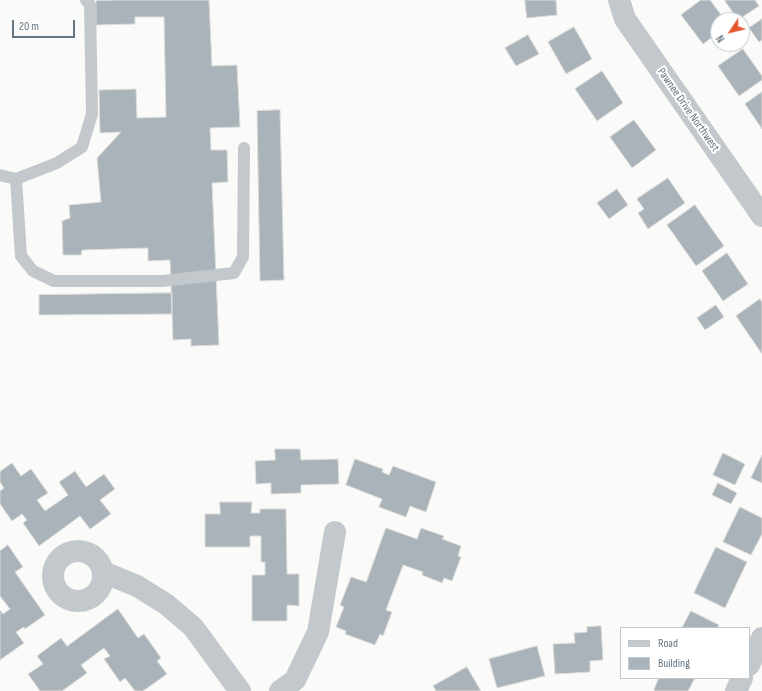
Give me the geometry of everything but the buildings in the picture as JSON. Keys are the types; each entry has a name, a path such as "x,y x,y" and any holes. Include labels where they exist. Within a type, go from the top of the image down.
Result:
{"street":[{"name":"Pawnee Drive Northwest","path":"619,0 625,19 762,216"},
{"path":"280,691 294,680 318,632 335,532"},
{"path":"103,572 137,586 166,604 193,627 240,691"},
{"path":"750,662 762,638"},
{"path":"736,691 742,679"}],"lane":[{"path":"0,175 16,179 57,163 82,147 92,114 90,5 86,0"},
{"path":"16,179 21,256 33,271 54,281 163,281 234,273 243,256 244,148"}]}
